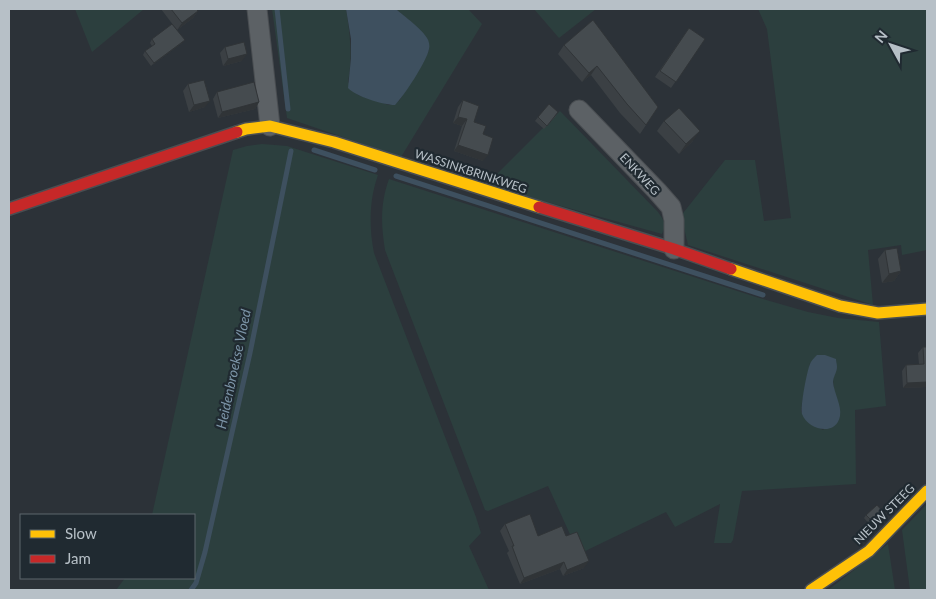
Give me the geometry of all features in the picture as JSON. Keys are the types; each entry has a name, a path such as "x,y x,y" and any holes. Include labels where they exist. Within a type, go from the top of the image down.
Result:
{"street":[{"path":"258,9 270,126"},
{"name":"ENKWEG","path":"579,110 671,208 674,220 674,249"},
{"name":"WASSINKBRINKWEG","path":"9,208 246,129 270,126 334,142 674,249 840,306 878,313 927,309"},
{"name":"NIEUW STEEG","path":"811,590 869,551 927,491"}],"green space":[{"path":"75,9 144,9 92,52"},
{"path":"272,9 346,9 350,45 348,82 358,95 389,105 399,101 429,50 411,22 396,9 468,9 482,24 401,157 287,118"},
{"path":"534,9 596,9 559,38"},
{"path":"758,9 927,9 927,250 902,255 901,245 868,250 873,305 688,245 680,217 725,160 755,160 764,221 791,218 767,29"},
{"path":"560,111 658,212 664,222 662,234 486,185"},
{"path":"262,144 287,146 378,175 373,194 371,214 371,234 374,253 476,517 481,533 469,546 489,590 116,590 124,579 195,579 195,514 152,514 233,150"},
{"path":"389,179 756,297 808,312 838,318 879,322 886,406 855,410 856,484 742,491 731,543 714,543 720,504 675,527 666,512 579,554 548,486 488,511 485,510 385,250 382,214","holes":["810,363 837,367 833,379 834,393 840,411 823,430 801,412"]},
{"path":"927,504 927,590 910,590 902,530"},
{"path":"888,544 895,590 828,590"}],"water":[{"path":"346,9 396,9 425,34 428,39 429,48 420,70 395,105 370,100 348,88 351,39"},
{"path":"817,355 825,355 836,359 837,369 833,382 840,408 840,416 837,423 828,429 822,429 810,424 802,414 807,374 810,363"}],"building":[{"path":"171,9 196,9 198,11 182,23"},
{"path":"593,20 658,107 646,125 597,66 589,73 564,45"},
{"path":"172,24 185,40 154,63 145,51 155,44 152,39"},
{"path":"689,28 705,39 676,82 660,71"},
{"path":"244,42 247,54 228,59 225,47"},
{"path":"204,80 210,101 194,105 188,84"},
{"path":"254,82 259,102 222,112 217,92"},
{"path":"463,100 479,106 474,122 486,126 483,134 493,138 488,155 458,145 467,119 458,117"},
{"path":"549,104 558,112 547,126 538,117"},
{"path":"679,108 700,131 686,144 664,121"},
{"path":"897,248 901,271 889,274 885,250"},
{"path":"923,347 927,347 927,382 907,383 906,365 924,364"},
{"path":"877,505 884,513 874,523 866,515"},
{"path":"530,514 538,536 562,526 566,536 577,532 589,561 567,570 564,562 524,578 505,524"}],"waterway":[{"name":"Heidenbroekse Vloed","path":"277,9 288,109"},
{"path":"314,150 375,170"},
{"name":"Heidenbroekse Vloed","path":"191,590 196,583 205,552 250,353 291,151"},
{"path":"396,176 763,295"}],"traffic: slow":[{"path":"237,132 270,126 334,142 539,207"},
{"path":"731,269 840,306 878,313 927,309"},
{"path":"811,590 869,551 927,491"}],"traffic: jam":[{"path":"9,209 237,132"},
{"path":"539,207 674,249 731,269"}]}
